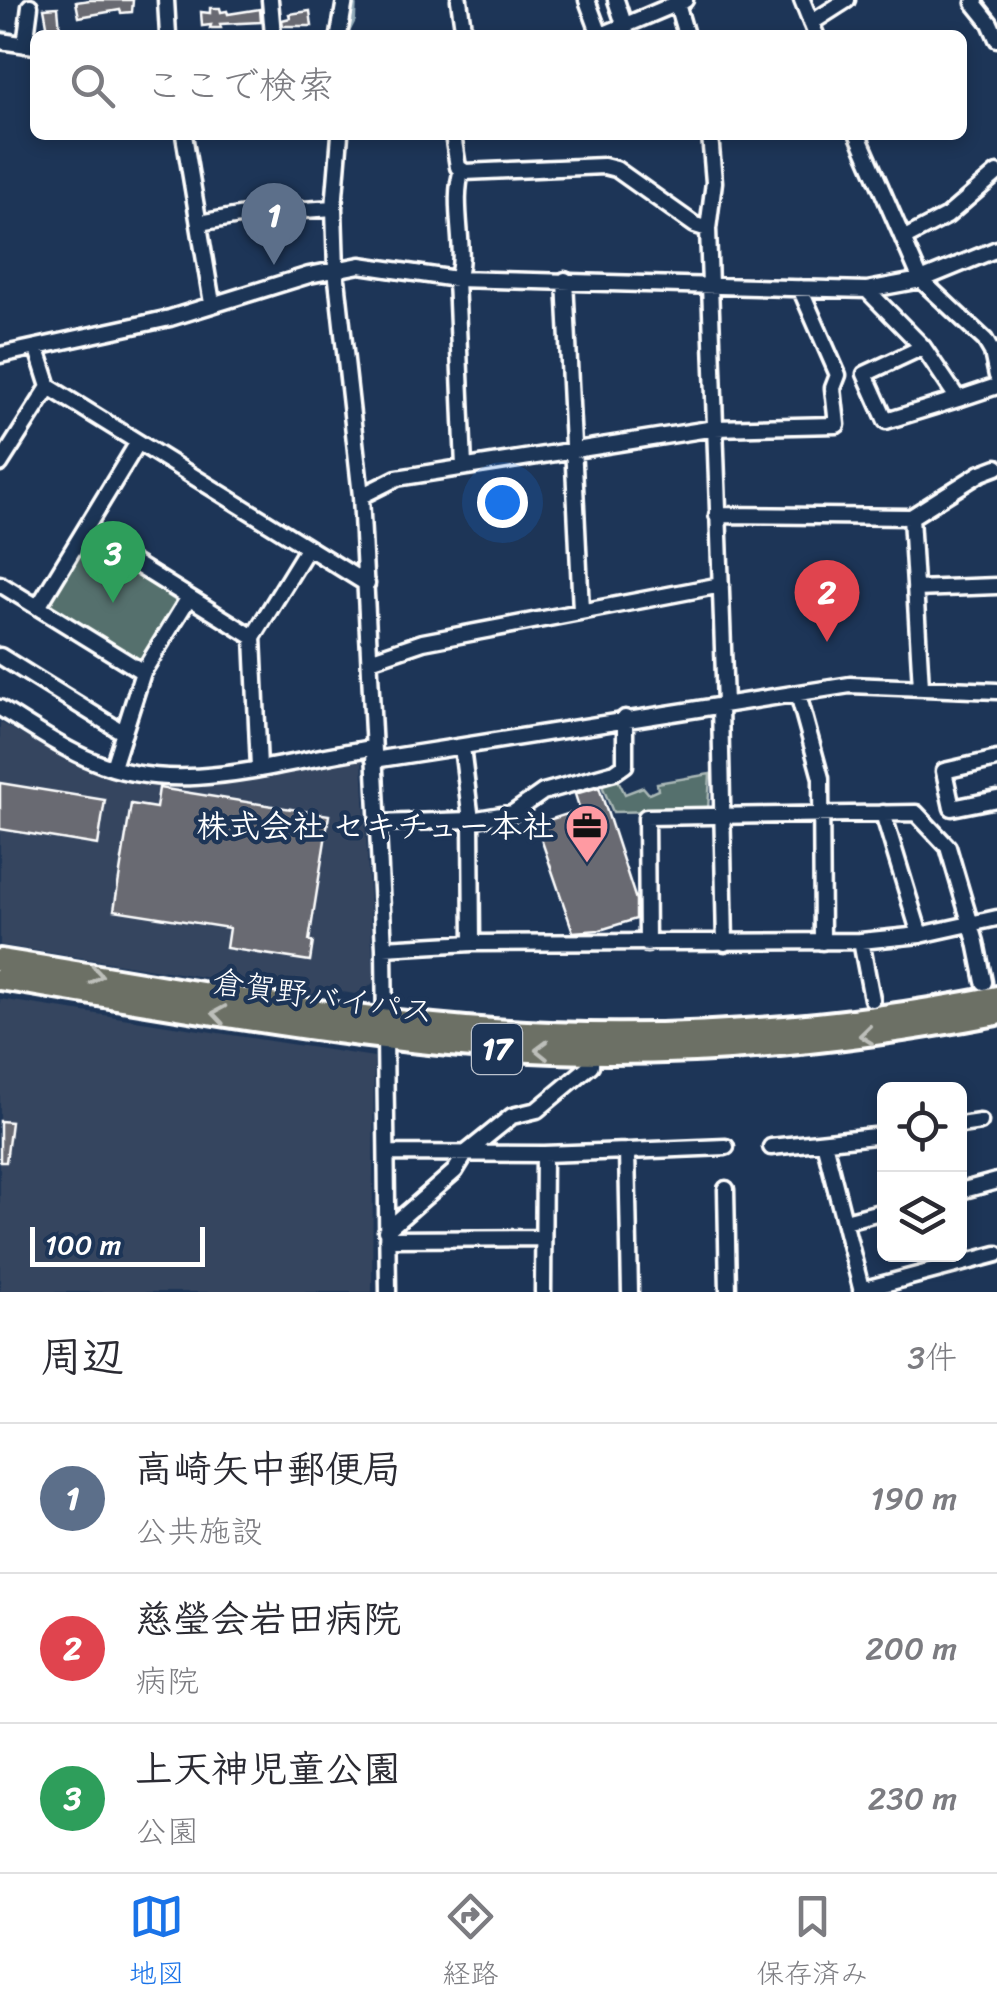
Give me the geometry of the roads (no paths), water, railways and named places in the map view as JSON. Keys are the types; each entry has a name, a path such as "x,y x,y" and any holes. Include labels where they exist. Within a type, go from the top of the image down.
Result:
{"highway":[{"name":"倉賀野バイパス","path":"0,960 501,1050 687,1050 782,1044 876,1035 997,1014"},
{"name":"倉賀野バイパス","path":"0,979 386,1030 593,1035 687,1033 874,1017 990,989"}],"street":[{"path":"166,0 168,30"},
{"path":"270,0 273,30"},
{"path":"339,30 345,0"},
{"path":"460,0 463,30"},
{"path":"587,0 599,30"},
{"path":"616,0 626,26"},
{"path":"802,0 814,29 848,0"},
{"path":"976,0 974,3 990,23 997,40"},
{"path":"615,30 681,2 685,30"},
{"path":"0,40 30,45 30,6"},
{"path":"185,140 212,303"},
{"path":"340,140 334,208 336,270 361,496 384,948 388,1292"},
{"path":"454,140 458,167 462,170 604,166 616,169 696,224 708,228"},
{"path":"710,140 714,182 708,228 721,584 725,943"},
{"path":"860,140 921,280 984,340 992,352 997,376"},
{"path":"462,170 456,208 462,269 456,279 464,467"},
{"path":"903,238 947,216 997,173"},
{"path":"200,222 256,213 334,208"},
{"path":"0,355 170,318 309,275 360,265 456,279 867,290 921,280 997,249"},
{"path":"566,280 582,610"},
{"path":"361,496 397,478 715,428 837,425 833,388 838,376 800,288"},
{"path":"867,290 924,348 958,399"},
{"path":"924,348 865,374 886,421 997,386"},
{"path":"37,349 48,387 367,584"},
{"path":"0,464 48,387"},
{"path":"38,607 137,444"},
{"path":"718,515 911,517 997,467"},
{"path":"911,517 921,686"},
{"path":"84,532 253,637"},
{"path":"259,767 253,637 307,549"},
{"path":"0,584 143,672"},
{"path":"370,660 423,642 721,584"},
{"path":"914,588 997,586"},
{"path":"113,767 143,672 188,599"},
{"path":"0,656 124,733"},
{"path":"0,708 94,762 177,778 462,747 850,685 997,691"},
{"path":"798,694 821,778 822,942"},
{"path":"377,823 471,820 513,813 543,792 615,772 625,765 625,718"},
{"path":"462,747 471,820 472,943"},
{"path":"997,760 944,771 952,808 997,798"},
{"path":"883,813 920,935"},
{"path":"648,944 646,816 916,813 948,847 990,989"},
{"path":"384,948 472,943 862,941 920,935 997,918"},
{"path":"862,941 872,1000"},
{"path":"387,1235 455,1171 466,1154 512,1116 537,1110 591,1065 592,1052"},
{"path":"967,1124 980,1122"},
{"path":"771,1147 877,1135"},
{"path":"824,1142 862,1291 939,1262"},
{"path":"386,1153 544,1154 726,1147"},
{"path":"627,1151 630,1292"},
{"path":"544,1154 544,1292"},
{"path":"967,1188 997,1180"},
{"path":"726,1189 728,1292"},
{"path":"844,1221 877,1213"},
{"path":"387,1235 543,1238"},
{"path":"967,1258 997,1254"}],"waterway":[{"path":"349,30 355,0"},
{"path":"0,31 20,35"}],"place":[{"name":"高崎矢中郵便局","path":"274,265"},
{"name":"上天神児童公園","path":"113,603"},
{"name":"慈瑩会岩田病院","path":"827,642"},
{"name":"株式会社 セキチュー本社","path":"587,864"}]}
